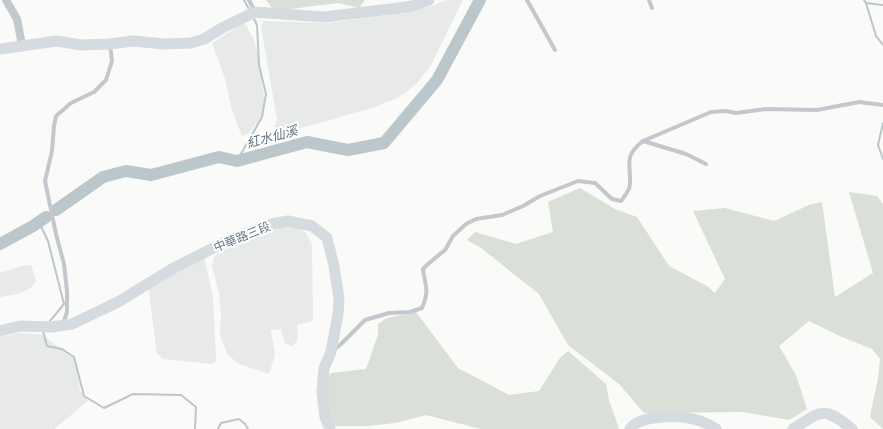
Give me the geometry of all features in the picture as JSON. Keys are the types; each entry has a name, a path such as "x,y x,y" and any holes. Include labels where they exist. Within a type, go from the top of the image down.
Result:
{"main road":[{"path":"0,49 57,41 80,45 110,44 133,41 164,44 191,43 204,39 253,14 324,17 412,6 429,0"},
{"name":"中華路三段","path":"0,330 20,326 52,327 72,324 118,302 172,269 229,240 271,224 288,221 312,226 326,238 334,266 339,299 338,314 331,352 324,368 322,392 325,417 330,429"},
{"path":"793,429 816,414 822,413 830,413 852,429"},
{"path":"630,429 634,424 641,421 673,417 692,418 709,424 716,429"}],"street":[{"path":"6,0 17,19 22,46"}],"lane":[{"path":"249,0 253,14"},
{"path":"527,0 555,50"},
{"path":"649,0 652,8"},
{"path":"63,326 67,312 67,291 64,264 45,182 52,151 54,126 56,116 66,107 94,92 106,80 112,61 110,44"},
{"path":"331,352 365,320 389,313 410,312 422,308 426,298 427,288 423,269 445,250 453,236 466,224 476,219 502,215 524,206 540,196 578,181 595,183 612,199 621,200 626,195 630,185 628,167 631,154 635,147 643,141 711,112 726,110 736,113 766,109 817,110 859,102 883,105"},
{"path":"643,141 686,154 706,164"}],"shaded area":[{"path":"266,0 365,0 359,8 338,3 282,10 271,7"},
{"path":"446,0 463,0 431,65 419,81 405,93 376,107 283,133 274,128 277,119 261,27 263,21 326,23 382,16 432,6"},
{"path":"244,23 253,37 259,58 264,110 260,119 250,132 242,136 232,111 225,79 212,43"},
{"path":"580,188 615,209 637,217 669,266 707,286 715,293 725,279 693,211 725,208 774,221 809,205 822,202 835,297 873,273 849,192 877,196 883,204 883,429 870,417 878,378 880,359 872,349 842,337 809,321 779,346 796,375 807,409 789,420 743,412 644,413 619,384 568,345 539,294 481,248 467,240 475,232 516,244 553,232 548,202"},
{"path":"278,223 298,227 305,232 312,245 313,321 297,325 298,339 293,346 285,344 281,329 271,330 275,355 269,374 239,364 228,355 220,336 221,313 219,293 212,266 214,256 267,226"},
{"path":"203,255 213,296 216,361 212,364 164,359 157,354 148,285"},
{"path":"25,265 31,265 36,281 31,288 18,294 0,297 0,273"},
{"path":"416,312 458,368 509,395 539,391 560,358 568,351 606,384 609,400 619,429 481,429 426,415 395,423 368,426 334,426 326,400 326,386 331,373 366,369 378,335 378,324 387,318"},
{"path":"18,333 41,334 76,360 80,391 88,401 54,429 0,429 0,337"}],"waterway":[{"path":"244,0 250,11"},
{"name":"紅水仙溪","path":"56,210 103,177 126,171 151,175 219,157 237,161 307,142 348,150 384,143 437,80 480,0"},
{"path":"864,0 866,3 883,5"},
{"path":"866,3 876,36 883,45"},
{"path":"237,161 262,117 266,94 259,65 257,25 253,17"},
{"path":"883,123 878,145 883,159"},
{"name":"紅水仙溪","path":"0,244 46,217"},
{"path":"39,222 48,241 64,304 50,321"},
{"path":"43,331 47,346 62,349 74,357 84,396 104,408 133,394 181,395 196,407 195,429"},
{"path":"218,429 221,423 239,419 248,429"}]}
